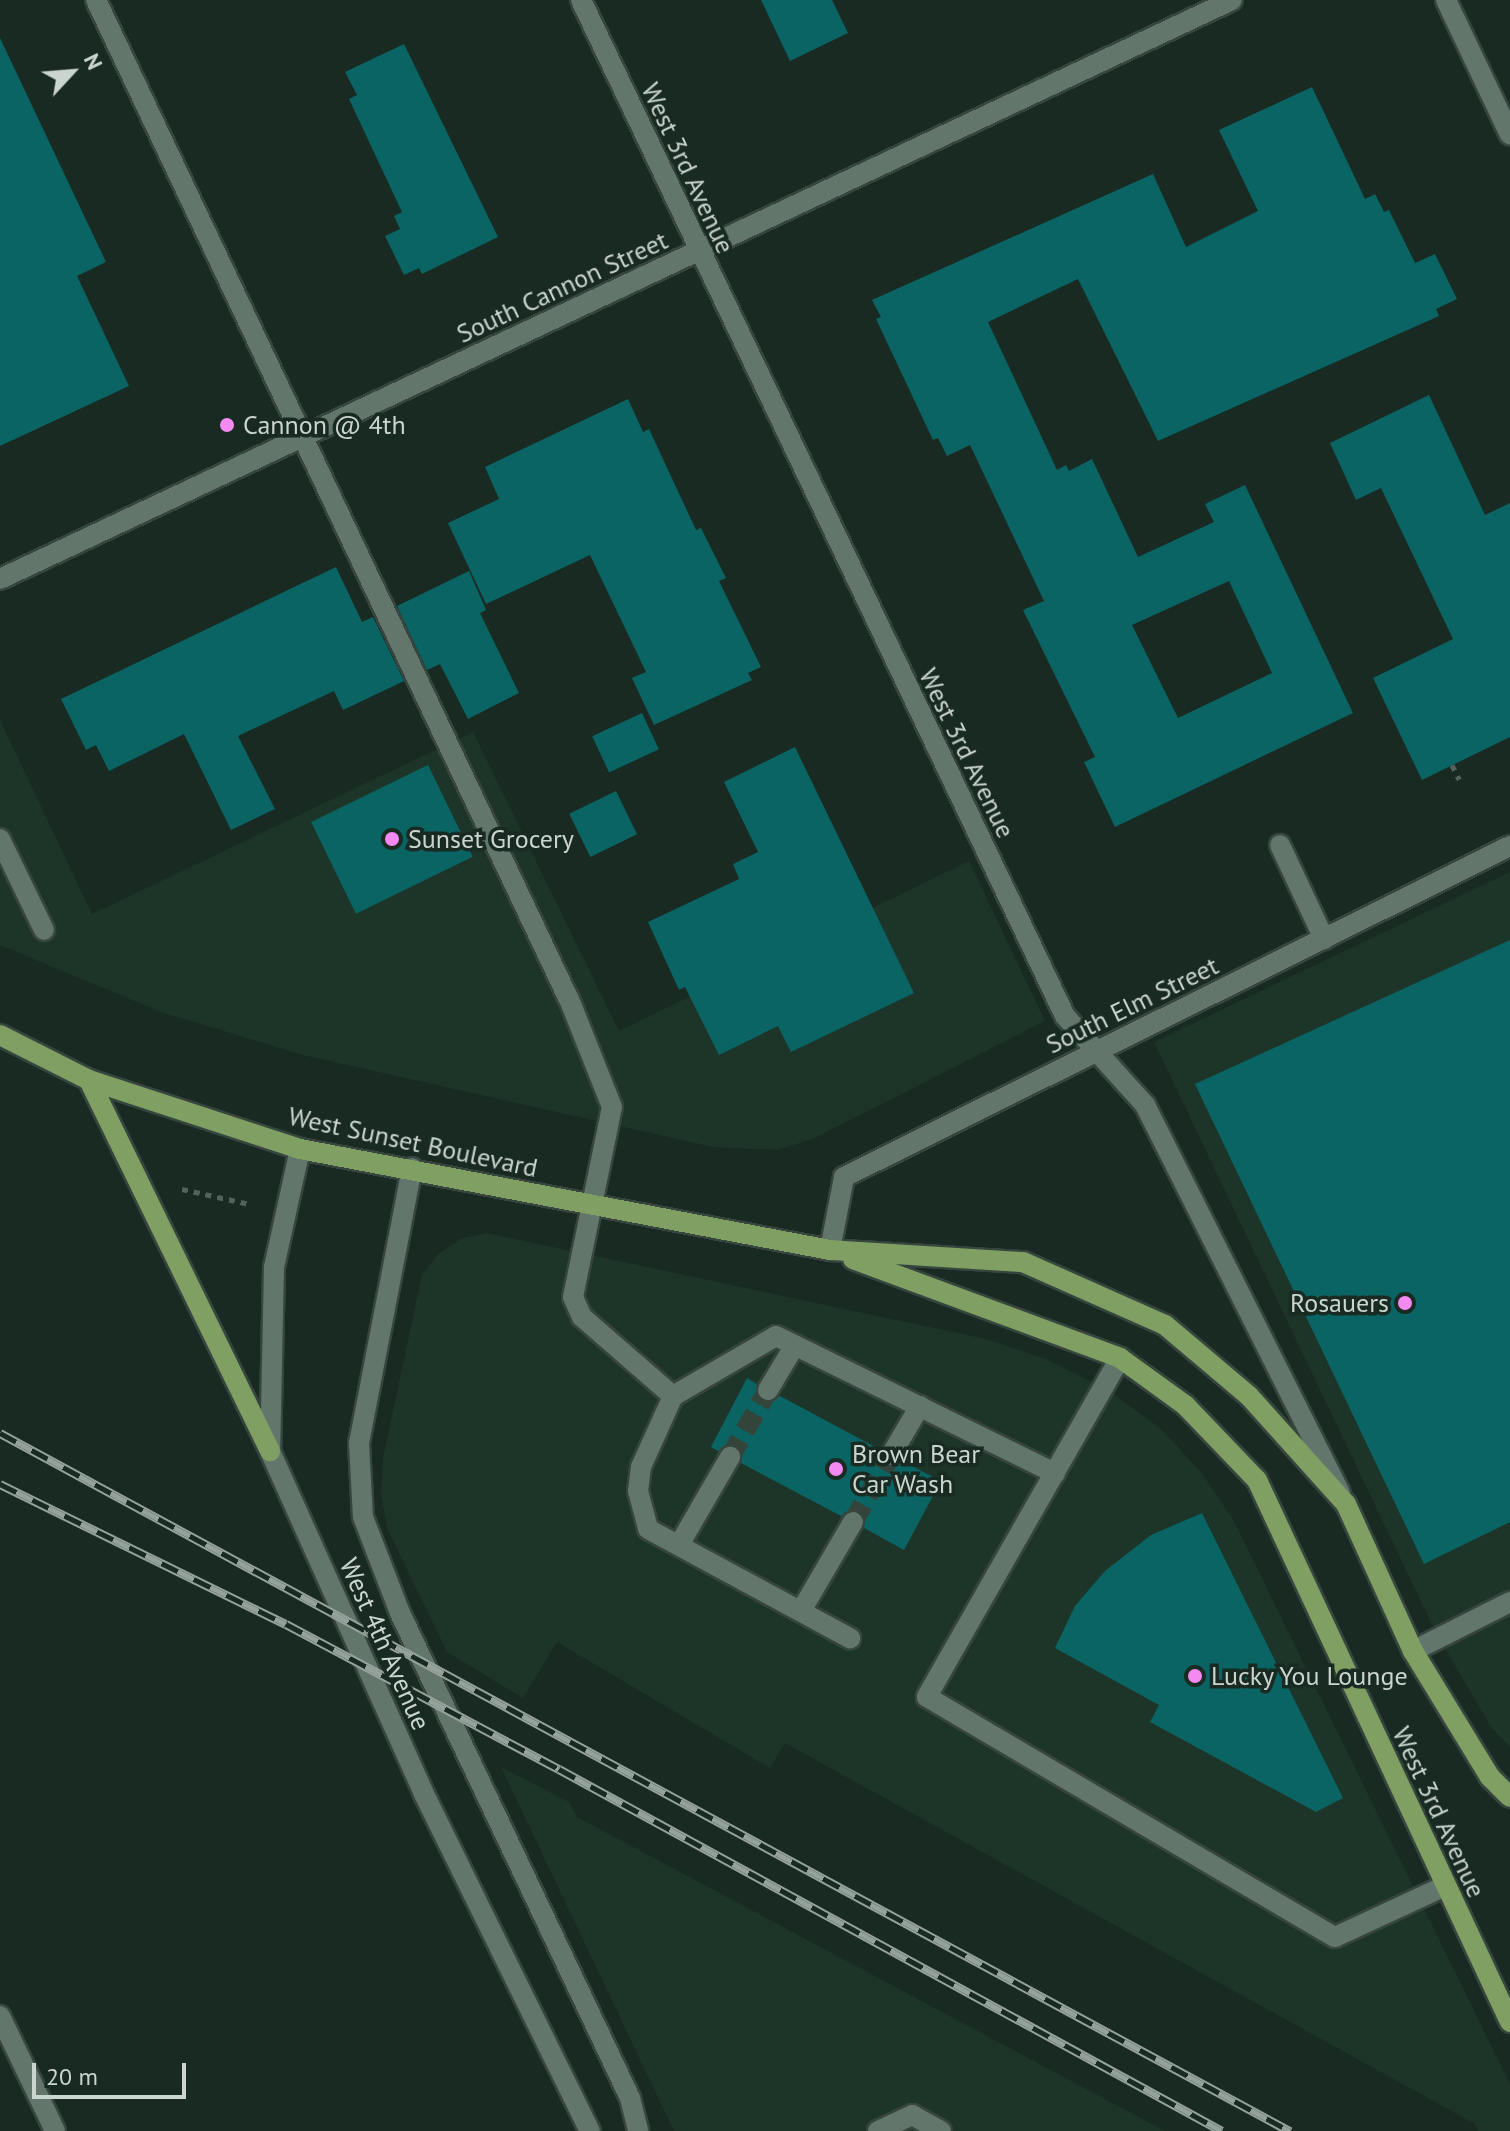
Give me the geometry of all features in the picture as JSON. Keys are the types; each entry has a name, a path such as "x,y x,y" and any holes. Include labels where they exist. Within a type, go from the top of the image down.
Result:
{"main road":[{"name":"West Sunset Boulevard","path":"0,1035 89,1080 300,1149 830,1250 1023,1262 1165,1325 1249,1396 1346,1504 1413,1651 1490,1777 1510,1797"},
{"path":"89,1080 270,1451"},
{"name":"West Sunset Boulevard","path":"830,1250 1120,1358 1185,1405 1257,1480 1301,1581"},
{"name":"West 3rd Avenue","path":"1301,1581 1510,2022"}],"street":[{"path":"96,0 571,1004 612,1107 573,1297 582,1317 673,1396"},
{"name":"West 3rd Avenue","path":"581,0 1065,1016 1145,1105 1346,1504"},
{"name":"South Cannon Street","path":"0,579 1232,0"},
{"path":"1446,0 1510,135"},
{"path":"0,839 44,930"},
{"path":"1280,845 1324,939"},
{"name":"South Elm Street","path":"830,1250 844,1177 1510,846"},
{"name":"West 4th Avenue","path":"300,1149 274,1267 270,1451 424,1794 590,2131"},
{"name":"West 4th Avenue","path":"412,1168 359,1444 363,1517 400,1613 630,2098 638,2131"},
{"path":"850,1638 648,1529 638,1491 641,1467 673,1396 776,1336 1055,1473"},
{"path":"768,1390 795,1345"},
{"path":"1120,1358 927,1697 1335,1937 1445,1886"},
{"path":"891,1455 920,1406"},
{"path":"679,1545 730,1457"},
{"path":"801,1611 853,1522"},
{"path":"1413,1651 1510,1602"},
{"path":"1491,1612 1510,1622"},
{"path":"0,2016 55,2131"},
{"path":"878,2131 912,2115 941,2131"}],"path":[{"path":"1452,765 1459,779"},
{"path":"170,1186 249,1204"}],"shaded area":[{"path":"0,720 92,914 473,732 619,1031 969,861 1045,1021 813,1139 777,1150 713,1147 303,1055 161,1012 0,945"},
{"name":"Rosauers","path":"1510,872 1510,1747 1491,1727 1436,1633 1154,1042"},
{"path":"487,1233 986,1339 1046,1359 1108,1390 1160,1428 1201,1472 1234,1521 1510,2084 1510,2131 1478,2131 1475,2124 785,1743 770,1768 557,1642 523,1698 447,1652 387,1528 381,1494 383,1458 422,1275 438,1254 462,1238"},
{"path":"501,1767 569,1802 577,1817 1165,2131 674,2131"}],"building":[{"path":"761,0 832,0 848,33 790,61"},
{"path":"0,38 106,262 77,276 129,386 0,446"},
{"path":"404,44 498,237 422,274 419,268 404,275 385,236 400,229 394,216 402,212 349,99 357,95 345,72"},
{"path":"1312,87 1365,199 1375,194 1384,212 1389,210 1415,263 1435,254 1457,299 1436,309 1439,316 1158,441 1078,279 988,322 1057,470 1066,465 1069,471 1092,459 1138,557 1214,522 1205,504 1245,485 1353,713 1115,827 1084,762 1095,757 1023,610 1044,601 970,445 947,456 938,438 933,440 876,319 881,317 872,300 1153,174 1186,247 1258,211 1219,130","holes":["1229,581 1272,673 1178,718 1132,625"]},
{"path":"1429,395 1485,515 1510,503 1510,737 1422,780 1373,678 1453,639 1381,488 1356,500 1330,443"},
{"path":"628,399 643,432 649,429 696,530 701,528 726,578 719,581 761,667 748,673 752,680 654,725 632,678 646,672 590,555 486,604 448,523 499,499 485,467"},
{"path":"336,567 362,622 373,617 404,681 343,710 334,691 238,736 275,809 231,830 184,734 109,771 96,745 86,750 61,699"},
{"path":"469,571 486,610 480,613 519,693 468,719 440,664 427,670 397,606"},
{"path":"642,713 659,749 609,772 592,736"},
{"path":"795,747 914,993 791,1052 778,1026 719,1055 685,987 679,990 648,922 739,879 733,864 758,852 724,782"},
{"name":"Sunset Grocery","path":"428,765 473,857 356,914 311,822"},
{"path":"616,791 637,834 590,857 569,814"},
{"name":"Rosauers","path":"1510,940 1510,1522 1424,1564 1195,1084"},
{"name":"Brown Bear Car Wash","path":"747,1378 757,1384 762,1401 780,1396 879,1449 885,1466 902,1461 941,1481 904,1550 864,1528 859,1510 841,1516 741,1463 736,1445 718,1451 711,1447"},
{"name":"Lucky You Lounge","path":"1202,1513 1343,1798 1316,1812 1150,1722 1159,1705 1055,1648 1075,1606 1105,1571 1151,1535"}],"tunnel":[{"path":"730,1457 768,1390"},
{"path":"853,1522 891,1455"}],"railway":[{"path":"0,1433 1290,2131"},
{"path":"0,1484 286,1624 559,1769 1222,2131"}],"place":[{"name":"Cannon @ 4th","path":"227,425"},
{"name":"Sunset Grocery","path":"392,839"},
{"name":"Rosauers","path":"1405,1303"},
{"name":"Brown Bear Car Wash","path":"836,1469"},
{"name":"Lucky You Lounge","path":"1195,1676"}]}
